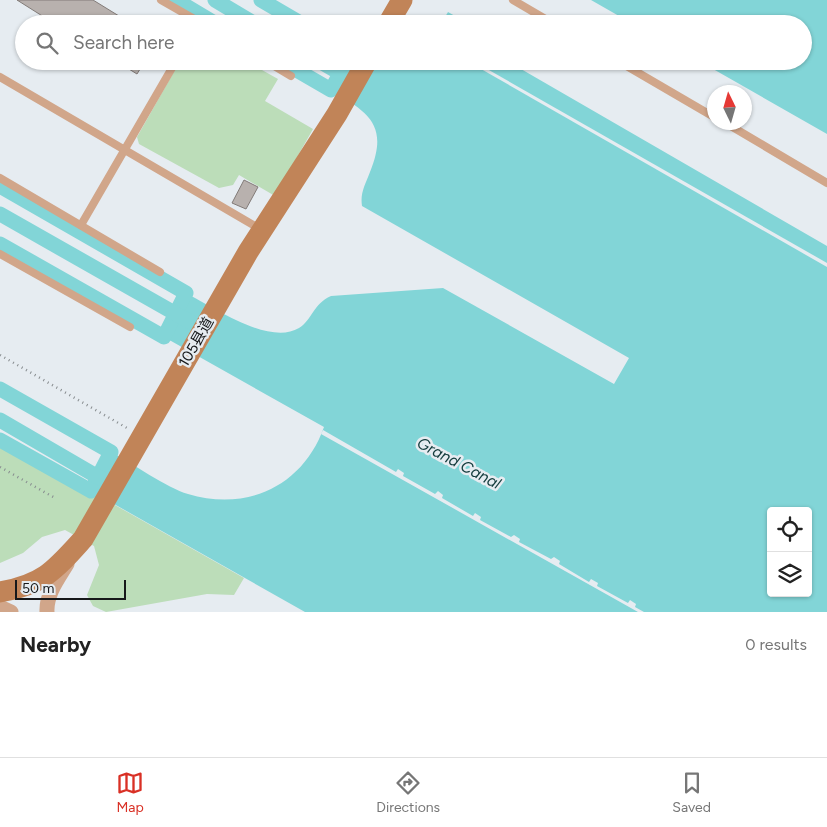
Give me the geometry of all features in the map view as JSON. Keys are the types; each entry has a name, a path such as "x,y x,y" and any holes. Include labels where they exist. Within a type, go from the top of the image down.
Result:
{"main road":[{"path":"393,15 402,0"},
{"name":"105县道","path":"0,592 24,588 54,570 83,539 248,252 337,114 362,70"}],"street":[{"path":"47,612 46,603 53,586 83,539"},
{"path":"0,607 11,612"}],"lane":[{"path":"161,0 186,15"},
{"path":"513,0 539,15"},
{"path":"81,225 171,70"},
{"path":"281,70 291,76"},
{"path":"633,70 707,113"},
{"path":"0,77 262,230"},
{"path":"738,130 827,182"},
{"path":"0,178 160,272"},
{"path":"0,254 130,327"}],"path":[{"path":"0,355 127,428"},
{"path":"0,467 55,498"}],"green space":[{"path":"175,70 262,70 278,79 265,101 313,129 275,196 239,175 233,185 219,188 139,144 137,137"},
{"path":"0,440 244,578 234,595 207,594 106,612 93,606 87,595 99,565 94,546 65,530 42,537 23,553 0,563"}],"water":[{"path":"591,0 827,0 827,134 752,91 752,85 741,85 715,70 812,70 812,15 617,15"},
{"name":"Grand Canal","path":"342,70 523,70 827,246 827,612 305,612 91,491 111,452 160,481 188,494 210,499 231,499 251,496 270,489 287,479 302,465 315,448 324,427 164,337 186,293 226,315 257,329 287,332 303,325 320,303 331,296 443,288 614,384 629,358 362,206 363,189 375,156 377,143 376,131 372,122 365,114 331,90"}],"pier":[{"path":"483,70 489,70 827,263 827,267"},
{"path":"323,430 396,472 398,469 404,473 403,476 435,494 438,491 443,495 442,498 473,516 475,513 481,517 480,520 511,537 514,535 520,539 519,542 551,559 554,557 560,561 559,564 589,582 591,579 598,583 597,586 628,603 630,600 636,604 635,607 644,612 638,612 321,434"}],"building":[{"path":"17,0 93,0 117,15 41,15"},
{"path":"131,70 139,70 137,74"},
{"path":"244,180 258,187 246,209 232,203"}],"waterway":[{"path":"176,0 201,15"},
{"path":"215,0 240,15"},
{"path":"261,0 287,15"},
{"path":"297,70 331,90 342,70"},
{"path":"335,70 359,84"},
{"path":"0,186 186,293 164,337 0,244"},
{"path":"0,214 192,323"},
{"path":"0,389 111,452 91,491 0,440"},
{"path":"0,420 98,477 117,485"}]}
